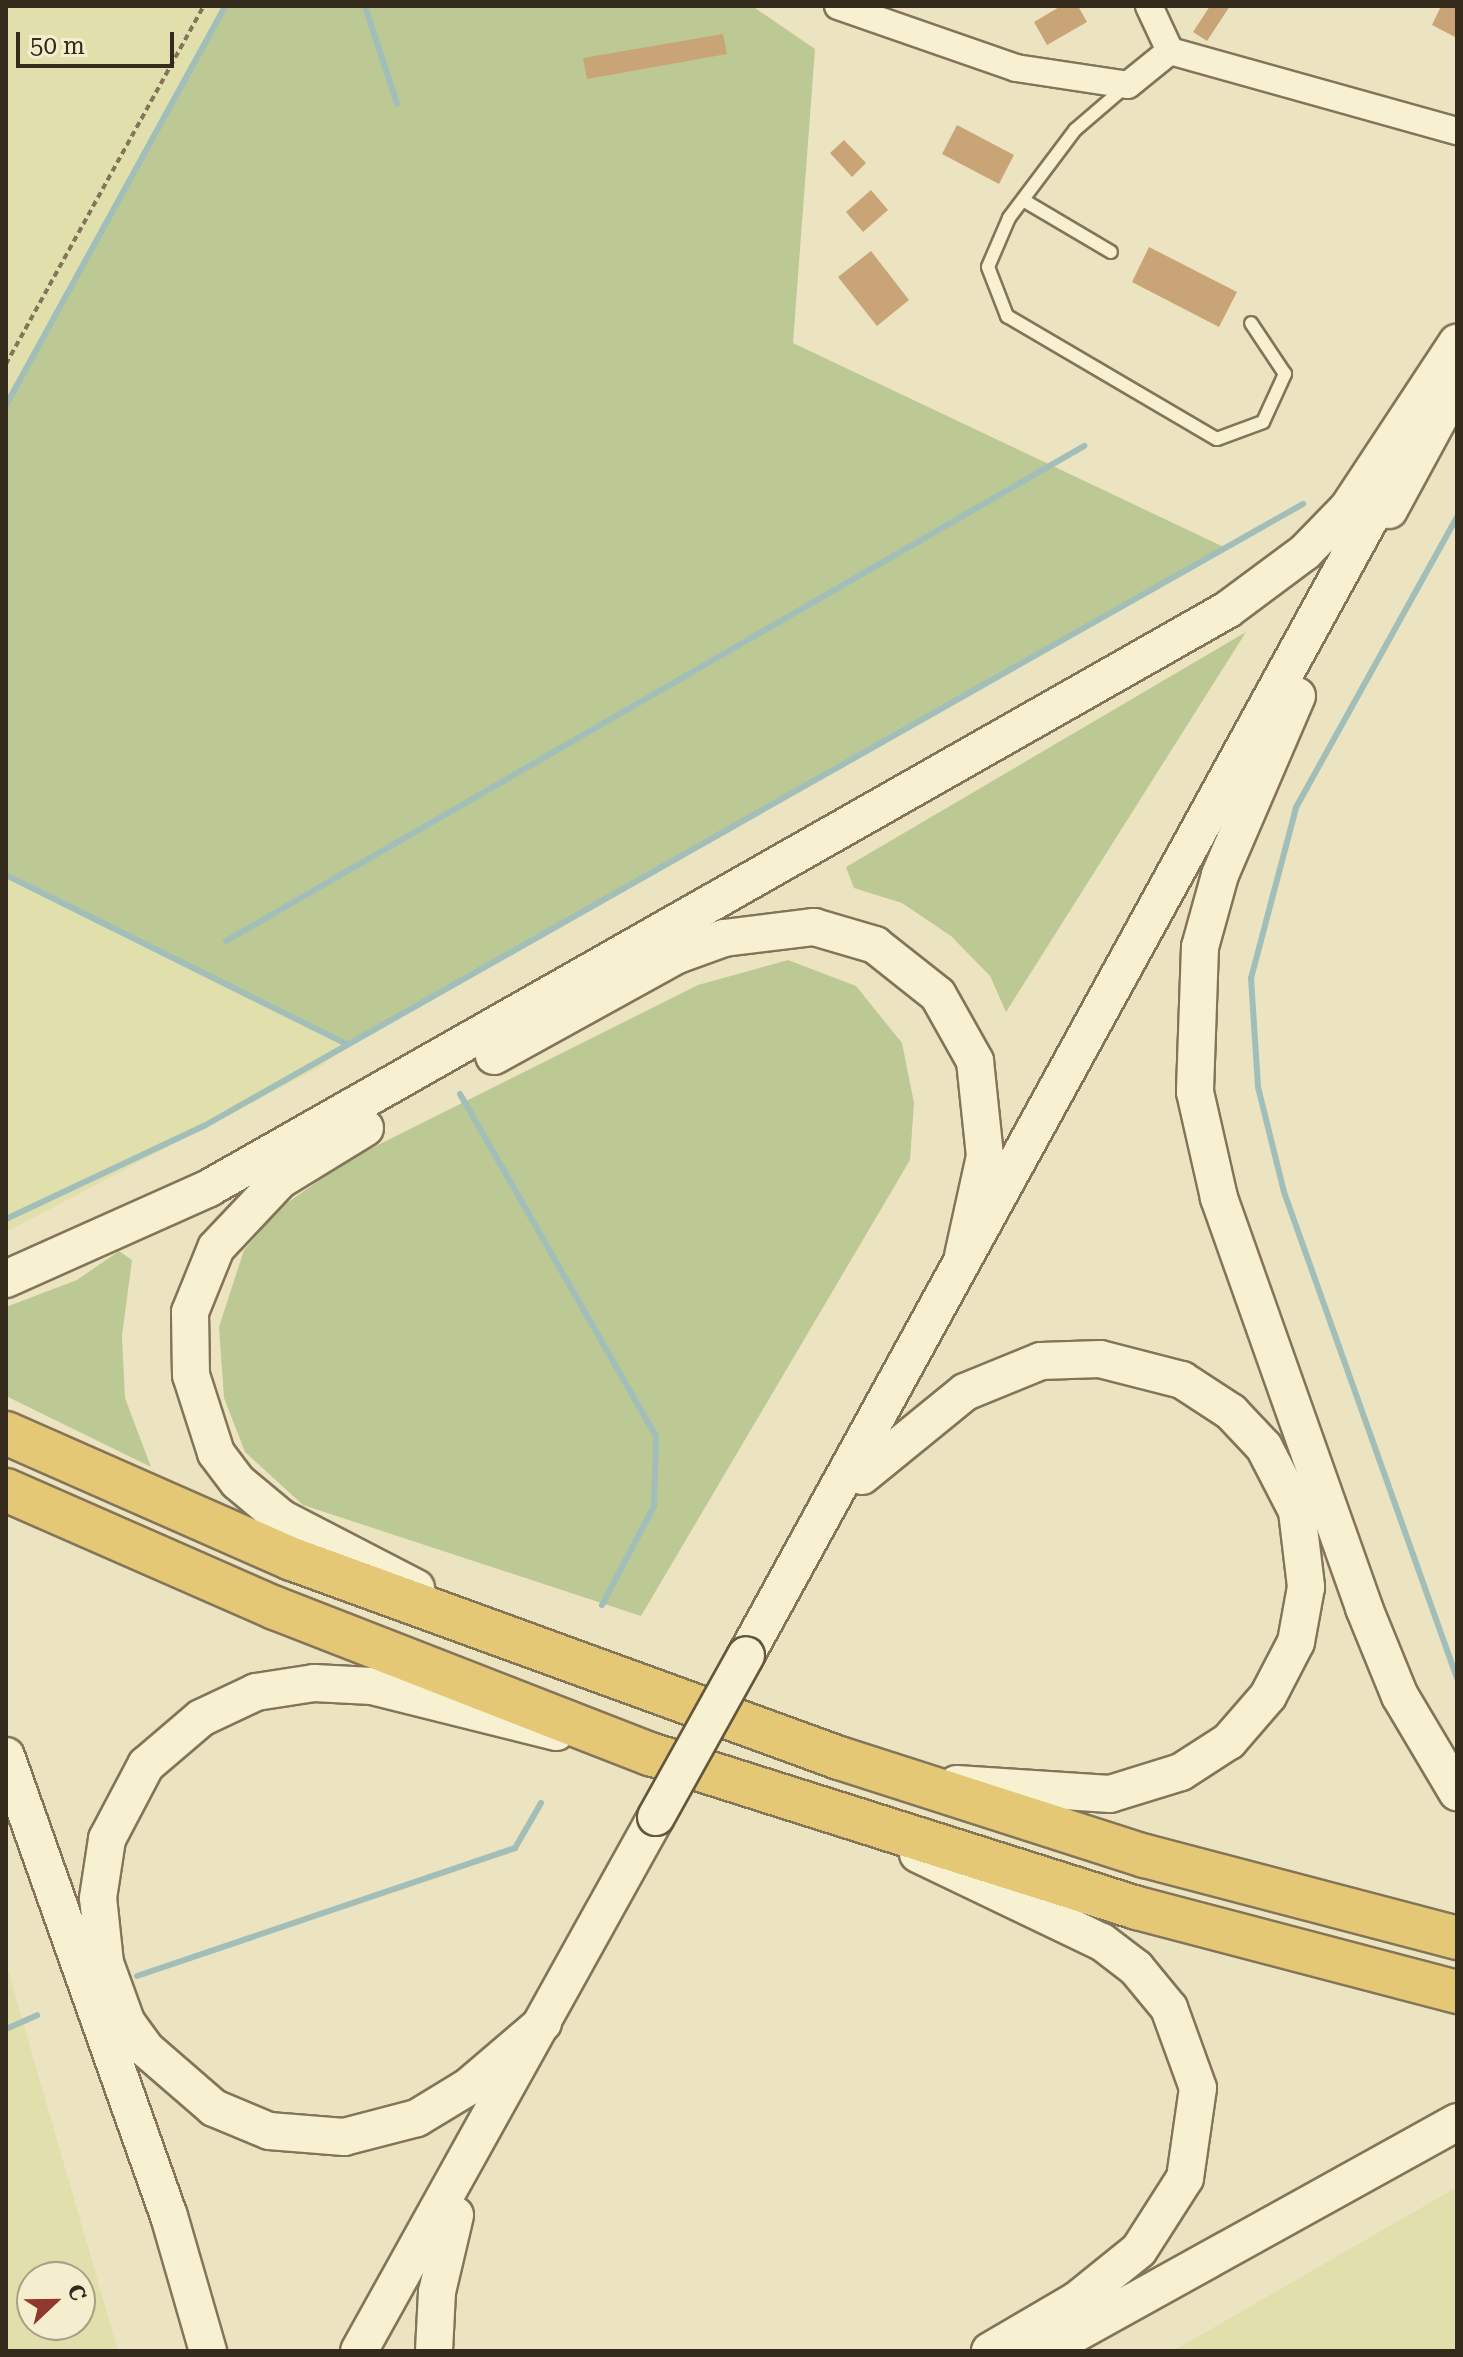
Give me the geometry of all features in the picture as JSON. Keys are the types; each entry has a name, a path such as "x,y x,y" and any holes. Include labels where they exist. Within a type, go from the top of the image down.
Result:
{"highway":[{"path":"6,1433 292,1559 534,1650 896,1778 1159,1860 1457,1938"},
{"path":"6,1490 275,1608 650,1754 825,1812 1137,1908 1457,1992"}],"main road":[{"path":"6,1279 209,1188 1227,610 1305,552 1348,508 1457,343"},
{"path":"753,1659 963,1256 1457,357"},
{"path":"359,2351 543,2023 862,1476 1457,385"},
{"path":"1343,595 1220,875 1200,947 1195,1092 1219,1198 1364,1608 1406,1707 1457,1792"},
{"path":"534,1650 281,1518 216,1453 193,1387 190,1312 216,1248 280,1180 677,955 761,930 814,927 854,937 908,965 964,1036 986,1119 963,1256"},
{"path":"862,1476 965,1392 993,1378 1041,1361 1126,1362 1182,1380 1249,1429 1289,1490 1303,1536 1303,1613 1284,1670 1249,1723 1208,1756 1153,1783 1110,1794 896,1778"},
{"path":"543,2023 468,2087 397,2126 295,2137 244,2122 183,2085 126,2021 97,1929 107,1839 146,1765 180,1732 223,1704 291,1685 372,1686 650,1754"},
{"path":"6,1756 169,2216 208,2351"},
{"path":"825,1812 1102,1942 1153,1987 1192,2061 1200,2118 1195,2148 1158,2226 1109,2277 990,2351"},
{"path":"379,2351 455,2215 663,1820"},
{"path":"1044,2351 1457,2122"},
{"path":"434,2351 437,2292 455,2215"}],"street":[{"path":"838,6 1016,68 1128,85 1170,51"},
{"path":"1149,6 1170,51 1457,131"}],"lane":[{"path":"1128,85 1075,130 1023,200 988,267 1007,316 1217,439 1263,422 1285,374 1251,323"},
{"path":"1023,200 1111,252"}],"path":[{"path":"6,364 204,6"}],"green space":[{"path":"6,6 225,6 6,405"},
{"path":"225,6 752,6 815,49 793,343 1228,549 347,1044 6,875 6,405"},
{"path":"1246,632 1006,1012 990,976 951,936 902,903 854,888 846,867"},
{"path":"6,875 347,1044 322,1066 6,1232"},
{"path":"788,960 856,986 902,1043 914,1103 910,1160 641,1616 303,1505 245,1452 224,1398 219,1327 244,1250 281,1207 350,1159 698,985"},
{"path":"119,1251 132,1260 122,1336 125,1398 151,1467 6,1396 6,1307 77,1280"},
{"path":"6,1963 92,2261 16,2261 16,2341 96,2341 96,2275 118,2351 6,2351"},
{"path":"1457,2187 1457,2351 1173,2351"}],"building":[{"path":"1061,6 1078,6 1087,22 1047,45 1034,22"},
{"path":"1210,6 1230,6 1207,41 1193,32"},
{"path":"1441,6 1457,6 1457,38 1432,25"},
{"path":"723,34 727,54 587,79 583,58"},
{"path":"957,125 1014,155 999,184 942,154"},
{"path":"844,140 866,163 852,177 830,153"},
{"path":"871,190 888,210 863,232 846,212"},
{"path":"1149,247 1237,292 1219,327 1132,282"},
{"path":"871,251 909,300 877,326 838,277"}],"waterway":[{"path":"6,405 225,6"},
{"path":"365,6 397,104"},
{"path":"226,941 1084,446"},
{"path":"6,1219 204,1126 1303,504"},
{"path":"1457,517 1296,808 1251,978 1258,1087 1284,1192 1457,1678"},
{"path":"6,875 347,1044"},
{"path":"460,1094 656,1436 654,1506 602,1605"},
{"path":"137,1976 515,1848 541,1803"},
{"path":"6,2029 37,2015"}]}
